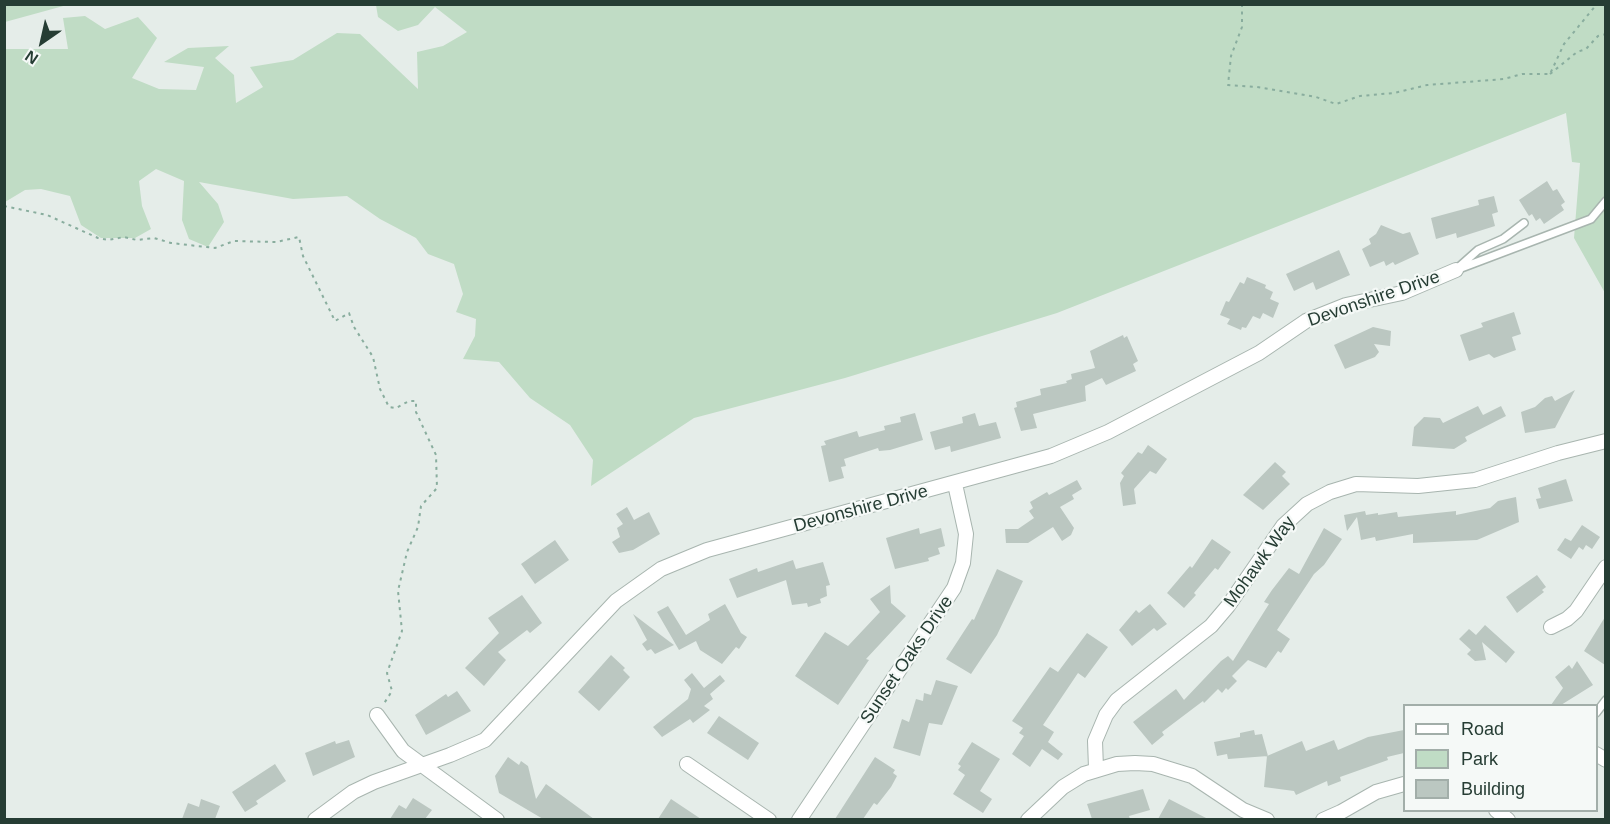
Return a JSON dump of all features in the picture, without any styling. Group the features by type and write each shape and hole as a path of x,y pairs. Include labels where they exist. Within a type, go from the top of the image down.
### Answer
{"street":[{"name":"Devonshire Drive","path":"315,819 353,792 485,740 616,601 661,569 707,550 956,484 1051,456 1080,444 1259,353 1306,321 1346,305 1402,293 1456,270"},
{"name":"Mohawk Way","path":"1096,768 1095,741 1116,700 1211,626 1228,606 1283,526 1307,504 1330,492 1356,484 1418,486 1475,480 1558,453 1605,441"},
{"name":"Sunset Oaks Drive","path":"800,819 954,588 963,563 966,534 956,484"},
{"path":"1551,627 1567,619 1576,611 1605,567"},
{"path":"376,715 404,751 420,766 497,819"},
{"path":"687,764 769,819"},
{"path":"1028,819 1063,787 1096,768 1135,764 1174,769 1208,784 1243,810 1267,819"},
{"path":"1323,819 1341,813 1376,792 1403,784"}],"lane":[{"path":"1456,270 1591,219 1605,201"},
{"path":"1456,270 1478,250 1503,239 1524,223"}],"path":[{"path":"1242,4 1242,27 1232,56 1228,85 1257,87 1316,97 1336,104 1360,96 1394,93 1427,85 1504,79 1522,74 1550,74 1586,49 1598,36 1605,34"},
{"path":"1550,74 1564,44 1597,4"},
{"path":"4,206 47,215 98,238 108,240 124,237 137,240 154,238 215,248 240,240 276,242 299,237 303,256 335,321 349,313 354,327 373,357 380,389 389,407 396,408 416,400 416,412 436,455 436,488 421,506 417,530 407,552 398,591 403,624 387,673 392,691 376,715"}],"green space":[{"path":"5,4 67,5 5,22"},
{"path":"376,5 1605,5 1605,293 1574,238 1580,163 1572,162 1566,113 1057,313 845,378 694,418 591,486 593,460 570,425 530,398 499,362 463,359 475,336 476,319 456,312 463,294 454,264 428,254 416,238 380,219 347,196 293,199 199,182 218,204 224,222 208,247 189,239 182,220 184,181 156,169 139,181 142,206 151,229 135,238 101,238 81,225 70,196 41,189 25,190 5,202 5,49 68,49 63,18 85,16 105,29 138,17 157,38 132,78 159,89 196,90 204,67 164,62 188,48 229,46 215,58 234,75 236,103 263,87 250,67 293,60 337,33 360,34 418,89 417,52 443,46 467,32 435,7 418,25 398,31 378,17"}],"building":[{"path":"1547,181 1553,191 1557,189 1565,202 1561,205 1564,210 1544,224 1540,218 1536,221 1532,214 1529,216 1519,200"},
{"path":"1494,196 1498,212 1492,214 1495,226 1457,238 1456,233 1436,239 1431,218 1479,205 1478,200"},
{"path":"1381,225 1403,234 1410,232 1419,254 1395,265 1393,262 1386,266 1384,261 1370,267 1362,249 1371,244 1369,239 1376,234"},
{"path":"1339,250 1350,275 1316,290 1313,282 1294,291 1286,274"},
{"path":"1247,277 1266,285 1265,288 1273,292 1270,299 1279,303 1273,318 1263,313 1260,319 1253,316 1246,328 1242,327 1241,330 1227,324 1230,319 1220,315 1226,301 1229,302 1240,282 1244,284"},
{"path":"1514,312 1521,334 1512,337 1516,350 1494,358 1489,354 1469,361 1460,335 1483,327 1481,323"},
{"path":"1373,327 1391,331 1390,346 1374,344 1379,352 1375,357 1345,369 1334,345"},
{"path":"1123,335 1124,338 1127,336 1138,361 1133,364 1136,371 1106,385 1102,378 1085,386 1086,401 1033,414 1037,428 1021,431 1014,408 1017,407 1016,402 1041,395 1040,389 1067,383 1066,381 1072,379 1071,374 1095,368 1090,351"},
{"path":"1575,390 1555,428 1525,433 1521,412 1535,407 1545,398 1552,396 1555,401"},
{"path":"1478,406 1483,415 1501,406 1506,416 1465,437 1467,441 1454,449 1412,446 1414,427 1424,417 1440,418 1443,423"},
{"path":"915,413 923,440 890,450 879,451 878,448 844,459 846,466 841,467 844,478 829,482 821,446 826,445 824,441 857,431 859,437 885,430 884,426 901,422 900,417"},
{"path":"975,413 979,426 996,422 1001,438 951,452 950,446 935,450 930,432 963,423 962,417"},
{"path":"1148,445 1167,459 1156,474 1150,471 1134,489 1136,504 1123,506 1120,483 1124,476 1121,473 1138,452 1142,454"},
{"path":"1275,462 1286,472 1282,476 1290,484 1263,510 1243,495"},
{"path":"1566,479 1573,501 1539,509 1536,499 1541,498 1538,488"},
{"path":"1077,480 1082,489 1072,495 1074,499 1060,507 1074,528 1071,535 1062,541 1053,527 1028,543 1006,543 1005,529 1018,529 1034,518 1029,511 1033,508 1030,502 1047,492 1049,495"},
{"path":"1516,497 1519,522 1477,540 1413,543 1413,534 1376,541 1375,537 1361,540 1357,517 1347,531 1344,515 1365,511 1366,515 1397,512 1398,517 1456,511 1456,515 1490,508 1498,501"},
{"path":"627,507 634,520 649,512 660,534 633,550 619,553 612,542 620,537 617,528 623,524 616,514"},
{"path":"1582,525 1600,537 1592,549 1586,545 1583,550 1579,547 1571,559 1557,550 1565,538 1571,541"},
{"path":"919,528 920,534 941,528 945,546 938,548 940,554 928,558 929,561 895,569 886,538"},
{"path":"1324,528 1342,539 1324,565 1314,574 1277,630 1290,639 1281,653 1278,651 1266,668 1248,660 1232,676 1237,681 1228,690 1226,688 1222,693 1218,689 1204,703 1203,701 1162,732 1164,735 1152,745 1133,722 1176,689 1184,700 1221,661 1228,656 1233,661 1269,604 1264,602 1272,590 1289,568 1299,574"},
{"path":"1212,539 1231,552 1218,570 1215,568 1194,593 1196,595 1184,608 1167,593 1190,566 1192,568"},
{"path":"555,540 569,560 535,584 521,564"},
{"path":"793,560 796,569 823,562 830,585 826,586 827,596 820,599 821,603 808,607 807,603 792,605 786,580 737,598 729,579 757,568 758,572"},
{"path":"997,569 1023,581 997,635 971,674 946,659 972,619 974,620"},
{"path":"1537,575 1546,587 1542,590 1544,592 1517,613 1506,597"},
{"path":"890,585 891,603 906,616 866,659 869,660 838,705 795,676 825,632 848,646 880,612 870,599"},
{"path":"522,595 542,623 530,633 527,630 498,652 506,660 484,686 465,668 499,633 488,618"},
{"path":"725,604 741,633 747,637 739,649 736,647 722,664 700,650 696,641 679,650 657,612 668,606 686,635 710,620 708,614"},
{"path":"1150,604 1167,624 1157,631 1154,628 1132,646 1119,630 1136,610 1139,613"},
{"path":"633,614 674,645 655,654 651,649 647,651 642,644 647,640"},
{"path":"1605,617 1605,665 1584,651"},
{"path":"1485,625 1515,652 1506,663 1482,642 1486,660 1475,661 1467,654 1471,650 1459,639 1469,629 1476,635"},
{"path":"1087,633 1108,647 1085,678 1078,673 1043,725 1054,732 1048,742 1063,754 1058,760 1042,749 1030,767 1012,754 1024,736 1019,733 1023,728 1012,721 1050,667 1058,672"},
{"path":"611,655 625,668 623,670 630,677 599,711 578,692"},
{"path":"1577,661 1593,685 1563,704 1552,704 1563,688 1555,677 1569,665 1572,669"},
{"path":"692,673 704,688 720,675 725,681 710,694 713,699 704,706 710,710 693,723 690,719 662,737 653,727 688,699 691,689 684,680"},
{"path":"936,680 958,686 942,725 929,723 920,756 893,748 902,719 909,722 916,699 923,701 924,693 931,695"},
{"path":"457,691 471,711 426,735 415,715 446,694 448,697"},
{"path":"719,716 759,743 748,760 707,733"},
{"path":"1254,730 1255,735 1262,734 1268,756 1228,759 1227,754 1217,756 1214,742 1240,737 1240,733"},
{"path":"1403,730 1403,753 1387,757 1388,760 1340,777 1341,781 1328,786 1327,781 1296,795 1294,791 1264,787 1267,756 1302,741 1306,751 1334,740 1338,750 1368,737"},
{"path":"349,740 355,757 313,776 305,753 335,741 336,744"},
{"path":"972,742 1000,759 980,791 992,799 983,813 953,794 965,775 958,770 961,766 958,764"},
{"path":"508,757 519,765 521,761 528,766 536,799 546,784 594,819 543,819 499,793 495,776"},
{"path":"875,757 895,770 893,773 897,776 891,787 877,805 874,803 863,819 835,819"},
{"path":"275,764 286,781 256,801 258,804 245,812 232,792"},
{"path":"1143,789 1150,810 1129,816 1130,819 1092,819 1087,804"},
{"path":"413,798 432,810 425,819 390,819 399,805 406,809"},
{"path":"201,799 220,806 215,819 182,819 188,803 199,807"},
{"path":"671,799 701,819 658,819"},
{"path":"1169,799 1208,819 1158,819"}]}
